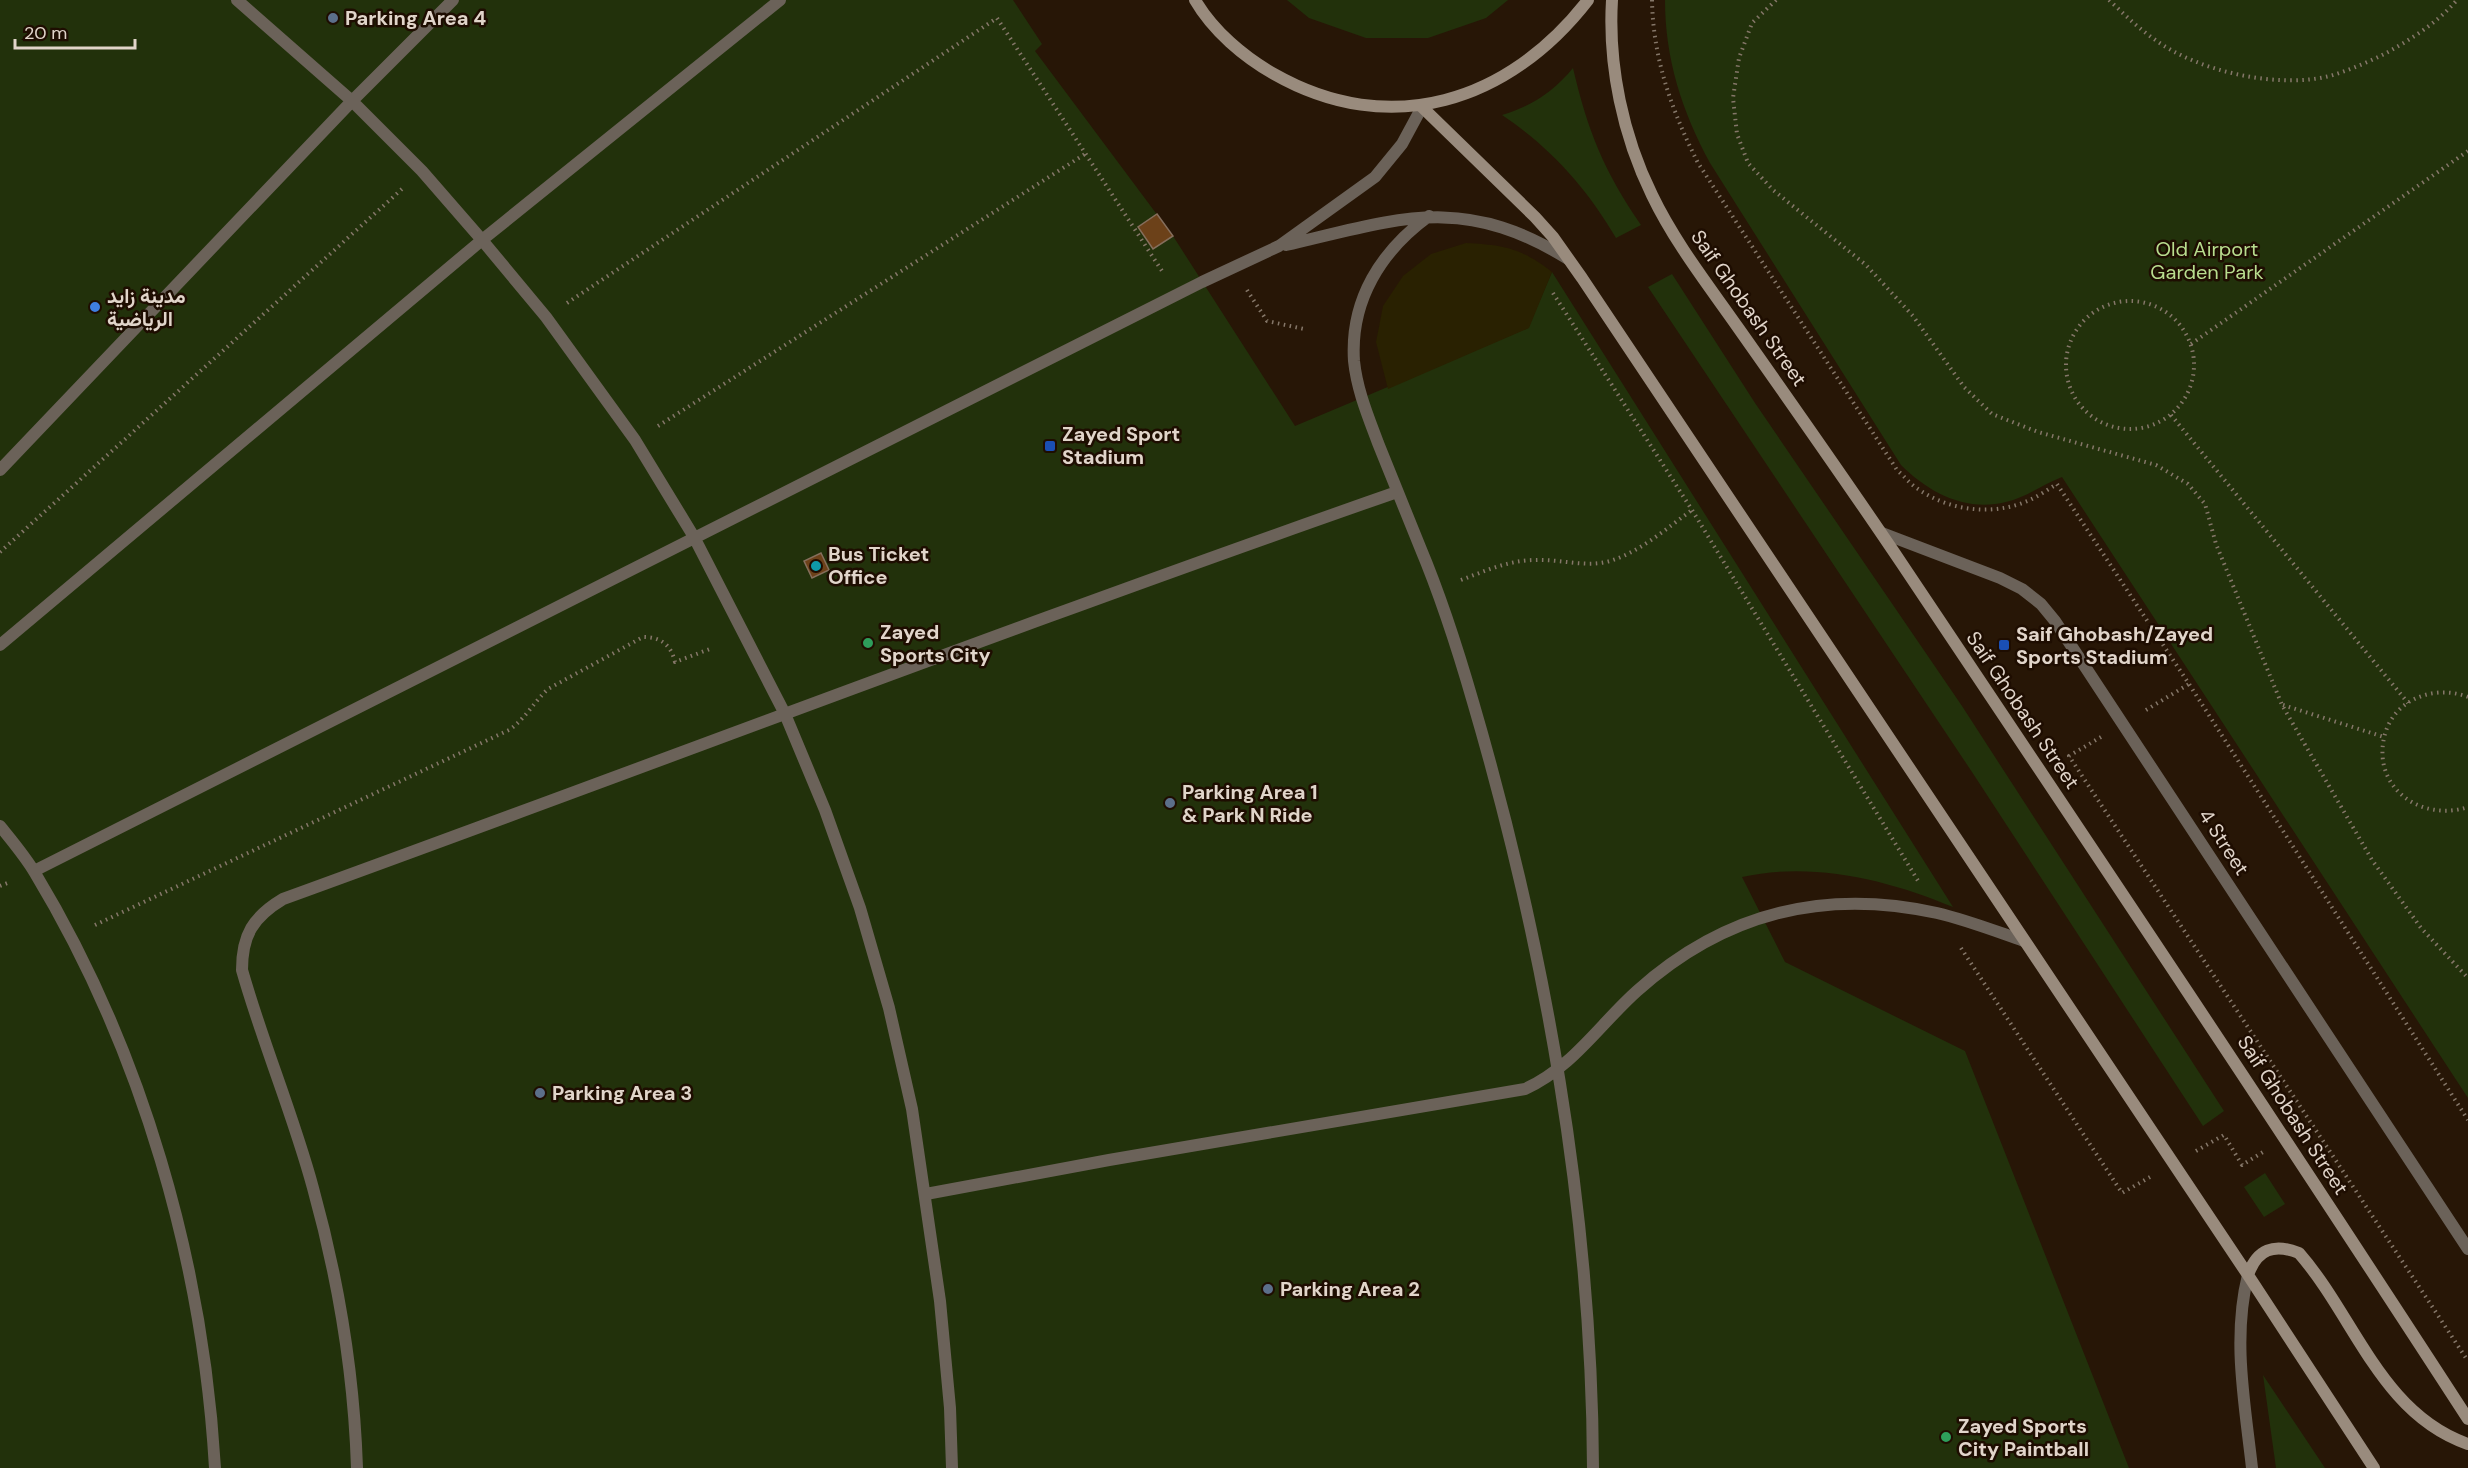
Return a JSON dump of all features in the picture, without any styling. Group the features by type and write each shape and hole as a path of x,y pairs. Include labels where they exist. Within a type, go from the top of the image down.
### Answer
{"street":[{"path":"237,0 352,101 422,171 546,317 635,440 694,537 785,714 825,810 860,908 889,1008 912,1109 940,1301 950,1408 952,1468"},
{"path":"0,470 352,101 453,0"},
{"path":"0,645 482,240 780,0"},
{"path":"1195,0 1226,39 1260,66 1297,87 1337,101 1369,106 1422,107 1474,91 1510,73 1542,50 1572,22 1588,0"},
{"name":"Saif Ghobash Street","path":"1612,0 1615,78 1629,139 1652,196 1683,249 1882,533 2286,1137 2468,1419"},
{"path":"34,872 1177,294 1279,246 1375,177 1402,144 1422,107"},
{"path":"1422,107 1553,237 2248,1275 2374,1468"},
{"path":"1429,216 1402,237 1376,269 1365,291 1358,316 1354,340 1354,362 1362,399 1437,589 1473,704 1506,827 1534,951 1568,1141 1584,1287 1593,1468"},
{"path":"1279,246 1401,218 1458,217 1516,231 1568,259"},
{"path":"357,1468 348,1362 333,1275 313,1189 242,970 242,952 246,935 255,920 268,908 284,899 1077,604 1397,492"},
{"name":"4 Street","path":"1882,533 2000,578 2022,589 2041,604 2055,621 2468,1249"},
{"path":"0,826 34,872 70,936 117,1038 148,1122 177,1218 198,1317 212,1416 215,1468"},
{"path":"926,1194 1120,1158 1513,1092 1537,1084 1582,1048 1635,992 1694,947 1727,930 1802,906 1874,904 1938,914 2024,941"},
{"path":"2252,1468 2240,1335 2243,1295 2252,1263 2261,1253 2274,1248 2299,1253 2390,1388 2410,1410 2434,1428 2468,1444"}],"path":[{"path":"1652,0 1658,56 1668,93 1681,129 1698,163 1897,470 1918,489 1942,502 1969,509 1998,509 2024,502 2057,484 2189,684 2468,1120"},
{"path":"1776,0 1752,22 1739,58 1733,98 1737,134 1748,163 1773,190 1866,266 1913,315 1964,387 1992,414 2038,432 2156,465 2188,484 2205,504 2216,544 2282,705 2372,860 2421,928 2468,978"},
{"path":"2109,0 2155,40 2188,58 2237,75 2283,80 2331,76 2370,61 2409,40 2446,14 2457,0"},
{"path":"546,317 997,18 1177,294"},
{"path":"2191,344 2468,150"},
{"path":"635,440 1085,154"},
{"path":"0,552 402,189"},
{"path":"1232,268 1267,321 1304,329"},
{"path":"1553,293 1692,510 1938,914 2122,1193 2224,1135 2242,1165 2310,1121"},
{"path":"2136,301 2154,306 2170,315 2182,328 2191,344 2194,375 2190,390 2171,415 2138,429 2120,428 2103,423 2082,406 2068,384 2066,366 2068,348 2075,332 2087,317 2101,308 2118,302 2136,301"},
{"path":"2171,415 2408,703"},
{"path":"1437,589 1511,562 1523,560 1592,564 1607,562 1636,549 1692,510"},
{"path":"70,936 509,730 522,721 537,699 548,689 643,637 661,640 673,654 675,662 710,649"},
{"path":"2189,684 2069,756 2468,1361"},
{"path":"2468,697 2455,692 2439,691 2422,695 2408,703 2397,712 2384,737 2383,758 2389,779 2401,796 2419,807 2439,812 2468,807"},
{"path":"2282,705 2384,737"}],"green space":[{"name":"Zayed Sports City","path":"0,0 1013,0 1042,44 1035,51 1173,236 1295,426 1528,328 1552,272 1953,907 1877,881 1823,872 1796,871 1742,877 1785,962 1965,1051 2129,1468 0,1468"},
{"path":"1287,0 1508,0 1486,18 1428,38 1366,38 1309,18"},
{"name":"Old Airport Garden Park","path":"1665,0 2468,0 2468,1098 2062,477 2013,500 1977,504 1949,498 1936,492 1901,465 1710,163 1691,124 1677,84 1668,43"},
{"path":"1573,68 1591,132 1617,187 1641,225 1616,238 1580,185 1552,155 1502,115 1541,97"},
{"path":"1672,274 1755,403 1962,706 2224,1111 2203,1126 1972,772 1648,287"},
{"path":"2265,1173 2285,1204 2264,1217 2244,1187"},
{"path":"2263,1375 2325,1468 2276,1468"}],"sand":[{"path":"1466,243 1512,249 1552,272 1529,328 1388,389 1376,342 1383,306 1403,276 1431,254"}],"building":[{"path":"1157,214 1173,236 1153,249 1138,227"},
{"name":"Bus Ticket Office","path":"821,553 829,570 812,578 804,561"}],"place":[{"name":"Parking Area 4","path":"333,18"},
{"name":"مدينة زايد الرياضية","path":"95,307"},
{"name":"Zayed Sport Stadium","path":"1050,446"},
{"name":"Bus Ticket Office","path":"816,566"},
{"name":"Zayed Sports City","path":"868,643"},
{"name":"Saif Ghobash/Zayed Sports Stadium","path":"2004,645"},
{"name":"Parking Area 1 & Park N Ride","path":"1170,803"},
{"name":"Parking Area 3","path":"540,1093"},
{"name":"Parking Area 2","path":"1268,1289"},
{"name":"Zayed Sports City Paintball","path":"1946,1437"}]}
